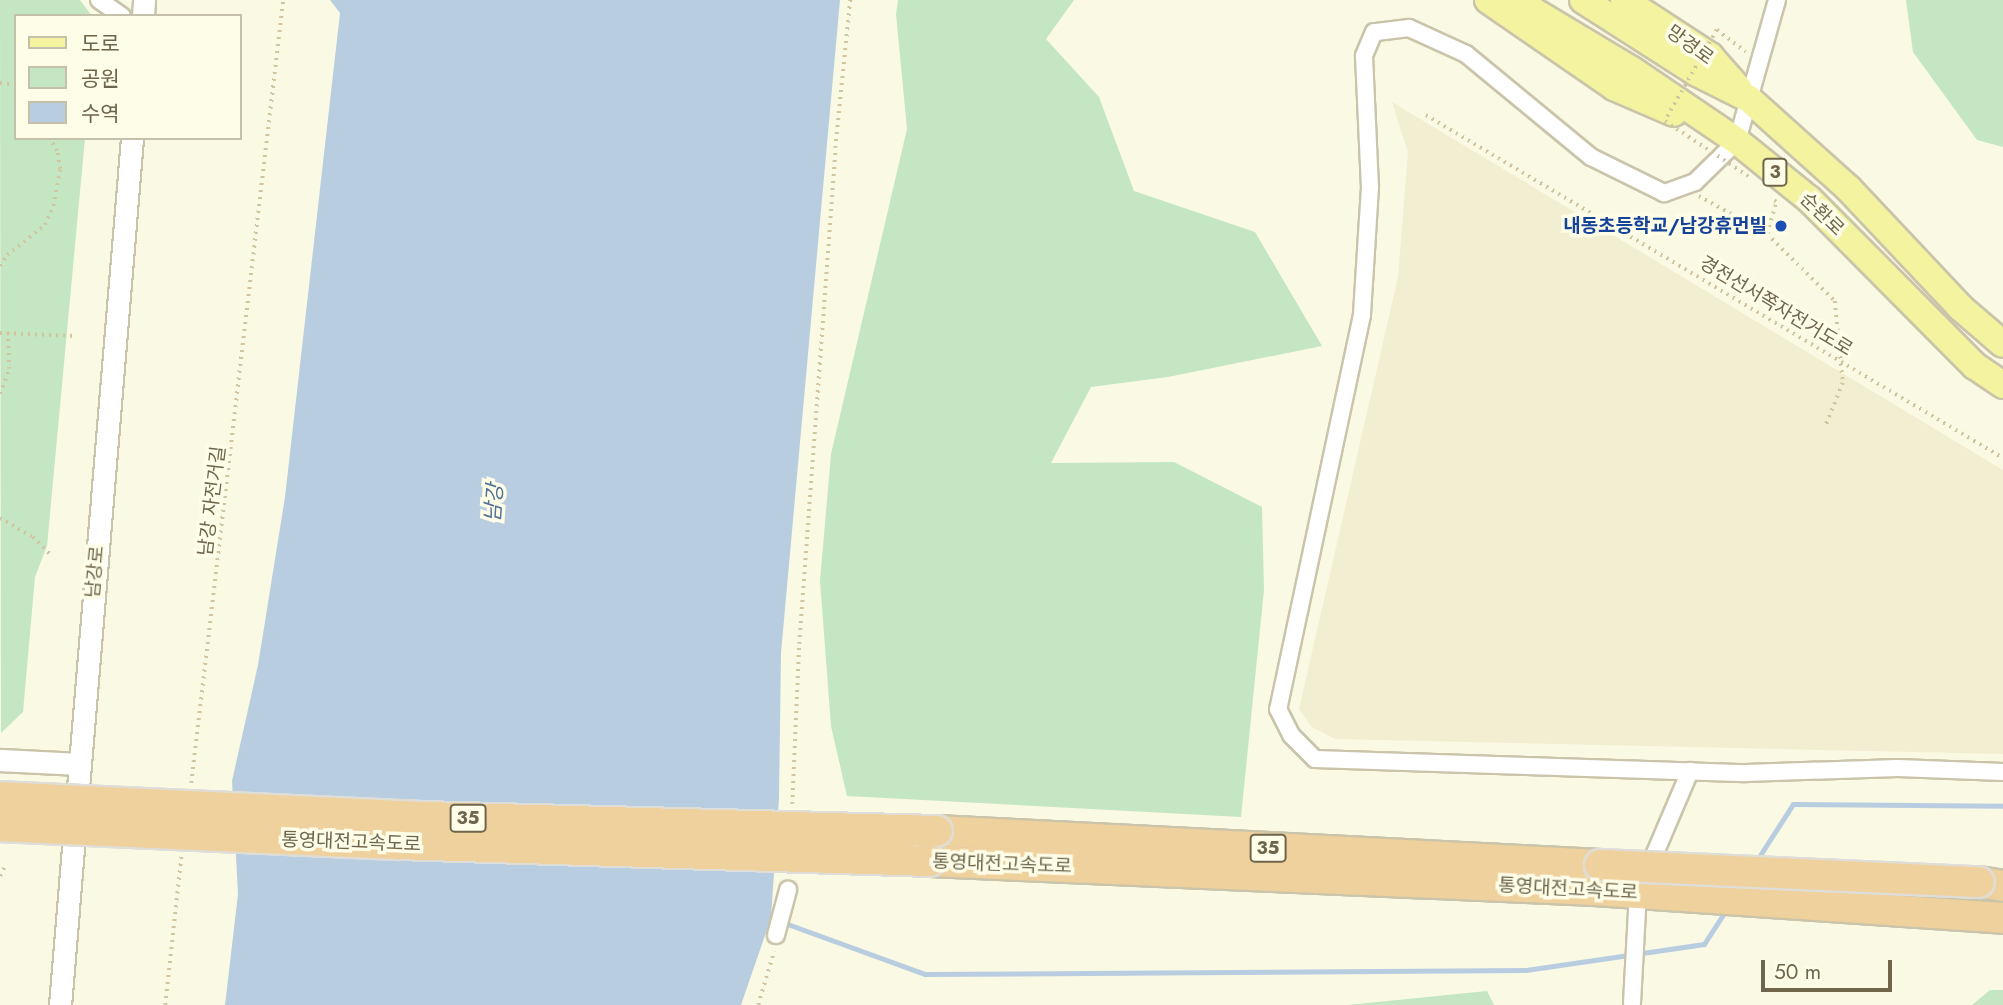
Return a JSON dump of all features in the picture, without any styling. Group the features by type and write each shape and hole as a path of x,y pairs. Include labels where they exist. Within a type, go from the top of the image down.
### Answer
{"highway":[{"name":"통영대전고속도로","path":"0,797 423,817 937,831 1597,878 1638,893 1989,916"},
{"name":"통영대전고속도로","path":"0,826 398,844 930,861 1597,878 1991,884"}],"main road":[{"path":"1488,0 1614,87 1737,141"},
{"name":"순환로","path":"1515,0 1632,70 1737,141 1809,199 1975,366 2003,385"},
{"name":"순환로","path":"1583,0 1697,73 1749,100 1848,188 1961,308 2003,344"},
{"name":"망경로","path":"1624,0 1710,56 1749,100"}],"street":[{"path":"99,0 119,14"},
{"path":"1777,0 1737,141 1695,182 1664,193 1591,158 1465,54 1409,28 1374,32 1364,56 1370,187 1362,315 1278,709 1292,734 1315,759 1746,773 1898,768 2003,772"},
{"name":"남강로","path":"60,1005 132,140"},
{"path":"0,760 79,764"},
{"path":"1635,1004 1638,893 1690,771"},
{"path":"776,935 788,890"}],"path":[{"name":"남강 자전거길","path":"190,793 283,0"},
{"path":"792,808 800,630 835,148 850,0"},
{"path":"1748,176 1665,121 1717,30 1751,55"},
{"name":"경전선서쪽자전거도로","path":"1426,115 2003,458"},
{"path":"0,266 7,255 45,225 53,206 60,169 57,151 50,140"},
{"path":"1682,187 1767,234 1835,300 1843,383 1826,425"},
{"path":"1767,234 1776,202"},
{"path":"0,333 75,336"},
{"path":"0,394 9,369 8,333"},
{"path":"0,518 33,537 50,554"},
{"path":"165,1005 183,846"},
{"path":"0,876 4,868"},
{"path":"758,1005 776,935"}],"shaded area":[{"path":"1392,102 2003,470 2003,754 1335,739 1312,727 1299,709 1398,277 1408,152"}],"green space":[{"path":"0,0 80,0 90,14 14,14 14,140 85,140 47,546 35,577 23,712 1,733"},
{"path":"898,0 1074,0 1046,39 1099,97 1134,191 1255,232 1322,346 1168,377 1091,387 1051,463 1174,462 1262,507 1264,590 1241,817 847,796 831,726 820,581 831,454 907,129 896,14"},
{"path":"1906,0 2003,0 2003,147 1977,140 1913,52"},
{"path":"1990,990 2003,990 2003,1005 1972,1005"},
{"path":"1487,991 1494,1005 1348,1005"}],"water":[{"name":"남강","path":"330,0 840,0 781,653 779,798 771,918 741,1005 225,1005 238,894 232,781 258,665 285,497 340,13"}],"waterway":[{"path":"1755,863 1793,804 2003,806"},
{"path":"771,918 925,974 1526,970 1704,944 1726,910"}],"place":[{"name":"내동초등학교/남강휴먼빌","path":"1781,226"}]}
